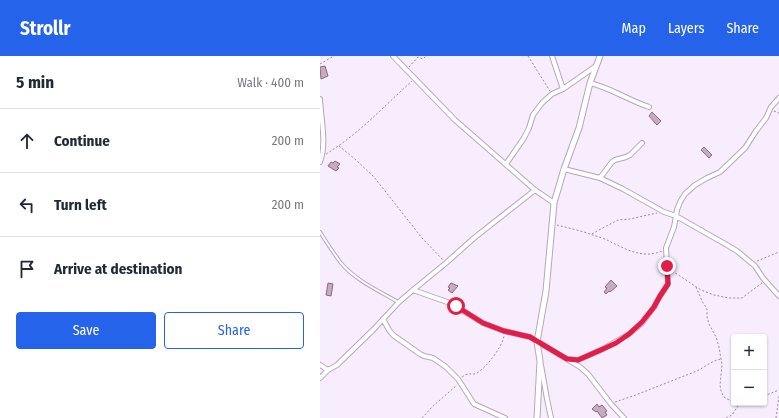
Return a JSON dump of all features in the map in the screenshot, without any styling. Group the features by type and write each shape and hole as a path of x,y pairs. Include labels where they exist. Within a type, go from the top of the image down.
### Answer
{"street":[{"path":"393,56 455,120 535,190 554,203"},
{"path":"552,56 563,89"},
{"path":"551,418 537,342 546,291 554,203 564,169 579,128 590,83 600,56"},
{"path":"506,164 524,138 533,115 542,103 552,94 563,89 597,66"},
{"path":"590,83 601,86 628,99 649,106"},
{"path":"567,359 578,360 616,343 642,322 654,307 668,284 666,249 674,226 678,206 685,194 695,185 720,172 742,151 764,121 773,104 779,98"},
{"path":"320,99 323,143 320,162"},
{"path":"600,178 612,162 626,158 642,143"},
{"path":"564,169 600,178 664,212 676,216 732,248 755,266 766,282 779,296"},
{"path":"320,378 328,370 337,365 399,302 474,238 535,190"},
{"path":"413,290 450,303 483,323 504,331 530,337 567,359 588,374 624,418"},
{"path":"383,319 389,330 397,338 422,356 433,358 446,367 459,381 474,404 506,418"},
{"path":"537,418 540,361"},
{"path":"320,365 328,370"}],"lane":[{"path":"320,232 342,264 352,274 371,287 399,302"}],"path":[{"path":"320,64 334,56"},
{"path":"406,69 418,57 423,59 426,56"},
{"path":"528,56 552,94"},
{"path":"322,156 339,146 379,113 415,78"},
{"path":"769,110 779,113"},
{"path":"339,146 374,177 418,233 446,263"},
{"path":"592,234 618,220 664,212"},
{"path":"552,224 592,234 640,254 649,254 666,249"},
{"path":"751,263 779,252"},
{"path":"667,266 673,272 696,287 705,292 721,297 734,299 742,298 760,284 766,282"},
{"path":"696,287 707,309 709,323 716,337 721,359 721,391 725,398 731,401"},
{"path":"422,418 466,374 477,373 488,363 504,338 504,331"},
{"path":"611,404 697,371 716,360 721,359"},
{"path":"767,395 779,390"},
{"path":"776,418 779,396"},
{"path":"726,418 732,415 738,406"}],"building":[{"path":"325,66 328,76 321,79 320,67"},
{"path":"652,112 661,121 657,125 649,116"},
{"path":"704,147 712,155 709,158 701,150"},
{"path":"335,161 340,164 336,171 328,166 331,162 333,163"},
{"path":"611,280 617,286 606,294 604,292 607,288 605,287"},
{"path":"328,283 333,284 331,296 326,295"},
{"path":"451,283 458,286 452,293 448,290"},
{"path":"597,404 599,407 602,405 607,411 605,412 607,415 602,418 597,411 596,412 592,409"}],"route":[{"path":"456,306 476,320 504,331 530,337 551,351 567,359 578,360 616,343 642,322 654,307 668,284 667,266"}]}
